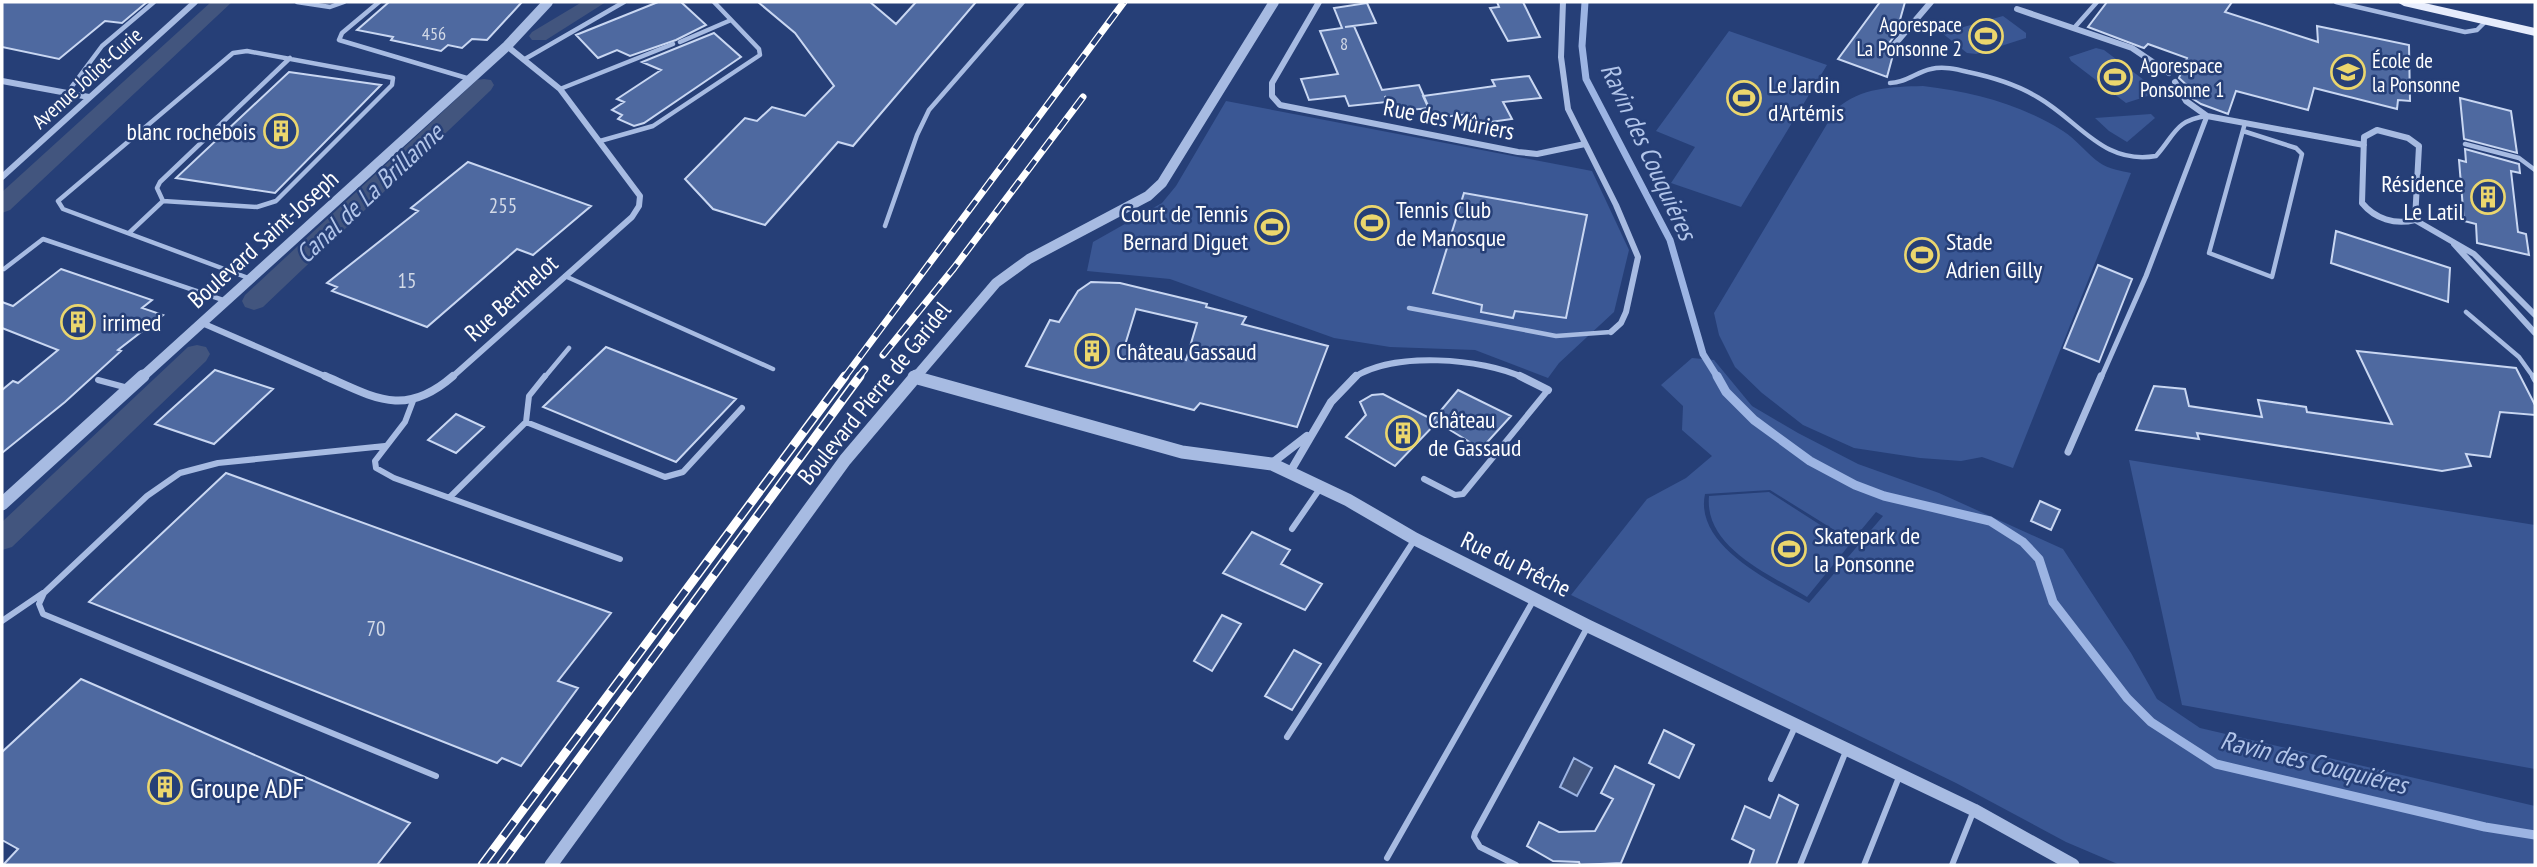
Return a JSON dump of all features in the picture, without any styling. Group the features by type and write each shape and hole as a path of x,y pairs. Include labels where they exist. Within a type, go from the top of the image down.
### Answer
{"main road":[{"path":"2404,2 2535,33"}],"street":[{"name":"Avenue Joliot-Curie","path":"2,177 195,2"},
{"name":"Boulevard Saint-Joseph","path":"2,504 507,46 548,2"},
{"name":"Boulevard Pierre de Garidel","path":"551,865 845,460 914,377 1003,274 1148,196 1162,183 1274,2"},
{"name":"Rue des Mûriers","path":"1320,2 1272,83 1272,96 1280,105 1531,154 1585,144"},
{"path":"1563,2 1561,57 1568,109 1638,257 1626,312 1611,332"},
{"path":"1895,44 1931,2"},
{"path":"2017,9 2138,51 2169,74"},
{"name":"Rue Berthelot","path":"413,401 443,385 632,217 639,206 638,193 560,89 507,46"},
{"path":"2,82 89,97"},
{"path":"2175,82 2186,100 2207,116 2364,145"},
{"path":"2068,452 2146,276 2207,116"},
{"path":"2415,220 2419,146 2408,138 2377,130 2367,133 2364,145 2364,206 2377,216 2396,222 2415,220 2449,237 2484,262 2535,315"},
{"path":"2449,237 2470,264 2535,333"},
{"path":"202,323 377,399 390,403 413,401"},
{"path":"1290,472 1310,434 1350,379 1382,366 1440,363 1490,365 1548,390"},
{"name":"Rue du Prêche","path":"914,377 1182,452 1272,464 1348,500 1415,540 1974,810 2073,865"},
{"path":"1272,464 1310,434"}],"lane":[{"path":"67,93 102,46 154,2"},
{"path":"297,2 330,8 344,2"},
{"path":"379,2 342,33 339,40 470,79"},
{"path":"526,59 624,2"},
{"path":"600,141 627,131 651,127 760,55 759,49 714,2"},
{"path":"886,226 917,135 929,110 1023,2"},
{"path":"2074,29 2097,2"},
{"path":"2336,2 2465,32 2477,30 2486,22"},
{"path":"680,42 731,20"},
{"path":"560,89 673,44"},
{"path":"129,233 163,201 257,207 272,204 394,82 390,76 247,51 224,58 58,201 63,209 251,279"},
{"path":"163,201 157,188 160,182 290,58"},
{"path":"1890,83 1915,78 1931,68 1959,70 2035,95 2109,149 2139,159 2156,156 2183,120 2207,116"},
{"path":"2242,131 2296,148 2302,154 2272,276 2209,253 2242,131 2245,123"},
{"path":"2465,144 2519,158 2535,170"},
{"path":"4,269 43,239 226,301"},
{"path":"564,276 773,369"},
{"path":"1409,309 1549,335 1611,332"},
{"path":"2466,312 2519,357 2535,380"},
{"path":"450,497 526,422 529,396 569,348"},
{"path":"99,380 128,388"},
{"path":"1424,478 1455,495 1463,494 1548,390"},
{"path":"413,401 405,422 375,461 376,468 394,478 620,559"},
{"path":"526,422 665,477 683,472 742,408"},
{"path":"2,621 44,593 147,496 180,473 218,463 385,446"},
{"path":"1292,529 1321,487"},
{"path":"1287,737 1415,540"},
{"path":"44,593 39,604 43,614 436,776"},
{"path":"1387,858 1534,598"},
{"path":"1516,865 1480,847 1474,837 1475,833 1588,625"},
{"path":"1771,779 1797,725"},
{"path":"1800,865 1847,748"},
{"path":"1864,865 1900,774"},
{"path":"1952,865 1974,810"}],"shaded area":[{"name":"Agorespace La Ponsonne 2","path":"2003,16 2026,33 2026,38 1976,54 1967,53 1942,33"},
{"name":"Le Jardin d'Artémis","path":"1729,31 1827,65 1741,207 1671,183 1695,147 1656,131"},
{"name":"Agorespace Ponsonne 1","path":"2096,48 2104,50 2160,92 2126,103 2069,57"},
{"path":"1923,86 1978,96 2030,113 2063,131 2103,165 2131,173 2013,468 1982,457 1961,461 1854,448 1803,425 1762,393 1735,367 1719,335 1714,313 1836,109 1867,92"},
{"name":"Tennis Club de Manosque","path":"1226,101 1592,171 1629,250 1614,312 1559,363 1548,378 1475,350 1390,347 1334,338 1170,279 1087,271 1093,242 1162,203 1176,186"},
{"path":"2151,114 2155,118 2127,142 2095,118"},
{"path":"1692,358 1714,360 1752,406 1798,433 1858,464 1939,493 2063,549 2131,653 2157,699 2200,728 2535,806 2535,865 2120,865 2066,842 1956,783 1571,595 1647,499 1686,478 1712,456 1682,430 1683,406 1661,385","holes":["1770,490 1852,541 1876,512 1883,516 1809,603 1757,573 1723,546 1711,530 1705,513 1705,494"]},
{"path":"2129,460 2535,525 2535,769 2182,705"},
{"name":"Skatepark de la Ponsonne","path":"1769,492 1850,544 1807,597 1743,558 1717,531 1710,514 1709,496"},
{"path":"1574,758 1592,768 1577,796 1560,787"}],"building":[{"path":"2,2 147,2 122,23 105,21 59,59 2,47"},
{"path":"389,2 522,2 487,40 472,39 462,48 448,45 441,51 357,30"},
{"path":"658,2 681,2 706,25 676,40 630,56 617,50 598,58 576,35"},
{"path":"758,2 870,2 896,24 916,2 976,2 853,146 838,142 765,225 713,209 685,179 745,118 757,121 772,107 805,116 834,86 795,33"},
{"path":"1497,2 1523,2 1540,37 1508,41 1490,8 1499,7"},
{"path":"1880,2 1905,2 1896,34 1890,42 1894,51 1887,77 1838,59"},
{"path":"2107,2 2232,2 2225,12 2318,42 2317,26 2409,45 2410,101 2398,100 2397,109 2314,88 2308,110 2236,91 2228,114 2190,97 2193,91 2179,78 2187,58 2148,44 2144,48 2088,27"},
{"path":"1367,3 1376,23 1345,27 1354,26 1382,90 1419,85 1429,108 1392,112 1385,96 1387,102 1349,106 1345,96 1309,100 1301,79 1338,74 1320,31 1342,28 1334,8"},
{"path":"714,33 741,57 644,123 634,126 618,119 622,115 612,110 624,102 617,99 661,70 642,62"},
{"name":"blanc rochebois","path":"289,72 381,85 275,193 176,178"},
{"path":"1529,76 1541,98 1503,102 1512,119 1476,124 1470,114 1433,118 1423,96 1495,86 1492,80"},
{"path":"2460,98 2511,111 2517,153 2464,139"},
{"name":"Résidence Le Latil","path":"2465,149 2519,164 2520,173 2511,171 2518,232 2526,234 2529,255 2477,243 2476,224 2464,221 2459,160 2466,162"},
{"path":"468,162 591,206 533,255 517,249 427,327 332,291 337,287 327,283 418,211 411,208"},
{"path":"1464,193 1587,215 1566,318 1515,311 1513,318 1481,312 1482,305 1433,293"},
{"path":"2336,231 2450,268 2448,302 2331,263"},
{"path":"2098,265 2132,279 2099,362 2064,348"},
{"name":"irrimed","path":"61,269 152,300 142,308 163,315 118,350 121,351 65,402 2,453 2,390 13,381 18,383 58,350 2,328 2,302 13,306"},
{"name":"Château Gassaud","path":"1091,282 1120,283 1207,304 1206,307 1246,317 1242,324 1328,346 1297,427 1200,403 1194,410 1026,366 1050,320 1059,322 1078,291","holes":["1136,309 1197,323 1186,360 1125,345"]},
{"path":"606,347 736,399 676,462 543,407"},
{"path":"2357,351 2516,368 2535,405 2535,415 2500,412 2490,457 2466,454 2471,466 2442,471 2197,433 2199,439 2136,430 2154,386 2185,389 2189,406 2262,417 2258,400 2306,407 2307,412 2392,424"},
{"path":"215,370 273,389 214,444 155,424"},
{"name":"Château de Gassaud","path":"1458,390 1511,416 1481,449 1437,422 1395,466 1346,437 1366,415 1360,402 1372,395 1383,394 1433,420"},
{"path":"456,414 484,427 456,453 428,440"},
{"path":"226,473 611,613 558,681 578,688 521,766 502,758 497,763 89,602"},
{"path":"2040,501 2060,510 2051,530 2031,521"},
{"path":"1252,532 1290,550 1281,564 1322,584 1305,610 1223,573"},
{"path":"1222,615 1241,624 1212,671 1194,661"},
{"path":"1294,650 1321,664 1292,710 1265,696"},
{"name":"Groupe ADF","path":"81,679 410,823 377,865 3,865 18,849 2,840 2,752"},
{"path":"1664,730 1694,745 1679,778 1649,763"},
{"path":"1615,766 1654,785 1621,863 1580,865 1579,862 1553,861 1527,846 1539,822 1559,832 1595,831 1613,799 1601,793"},
{"path":"1779,795 1798,805 1776,865 1749,865 1754,850 1732,839 1745,806 1770,818"}],"waterway":[{"path":"2,205 222,2"},
{"name":"Canal de La Brillanne","path":"539,36 596,2"},
{"name":"Ravin des Couquiéres","path":"1585,2 1582,46 1586,79 1670,240 1703,354 1718,378"},
{"name":"Canal de La Brillanne","path":"254,301 484,85"},
{"name":"Canal de La Brillanne","path":"2,539 197,354"},
{"name":"Ravin des Couquiéres","path":"1717,376 1726,392 1754,420 1810,461 1855,485 1884,496 1990,521 2023,542 2039,559 2053,602 2127,698 2151,722 2216,764 2485,827 2535,835"}],"railway":[{"path":"844,378 1124,2"},
{"path":"883,355 954,268 1083,97"},
{"path":"858,378 865,369"},
{"path":"482,865 845,376"},
{"path":"501,865 860,376"}],"place":[{"name":"Agorespace La Ponsonne 2","path":"1986,36"},
{"name":"École de la Ponsonne","path":"2348,72"},
{"name":"Agorespace Ponsonne 1","path":"2115,77"},
{"name":"Le Jardin d'Artémis","path":"1744,98"},
{"name":"blanc rochebois","path":"281,131"},
{"name":"Résidence Le Latil","path":"2488,197"},
{"name":"Tennis Club de Manosque","path":"1372,223"},
{"name":"Court de Tennis Bernard Diguet","path":"1272,227"},
{"name":"Stade Adrien Gilly","path":"1922,255"},
{"name":"irrimed","path":"78,322"},
{"name":"Château Gassaud","path":"1092,351"},
{"name":"Château de Gassaud","path":"1403,433"},
{"name":"Skatepark de la Ponsonne","path":"1789,549"},
{"name":"Groupe ADF","path":"165,787"}]}
